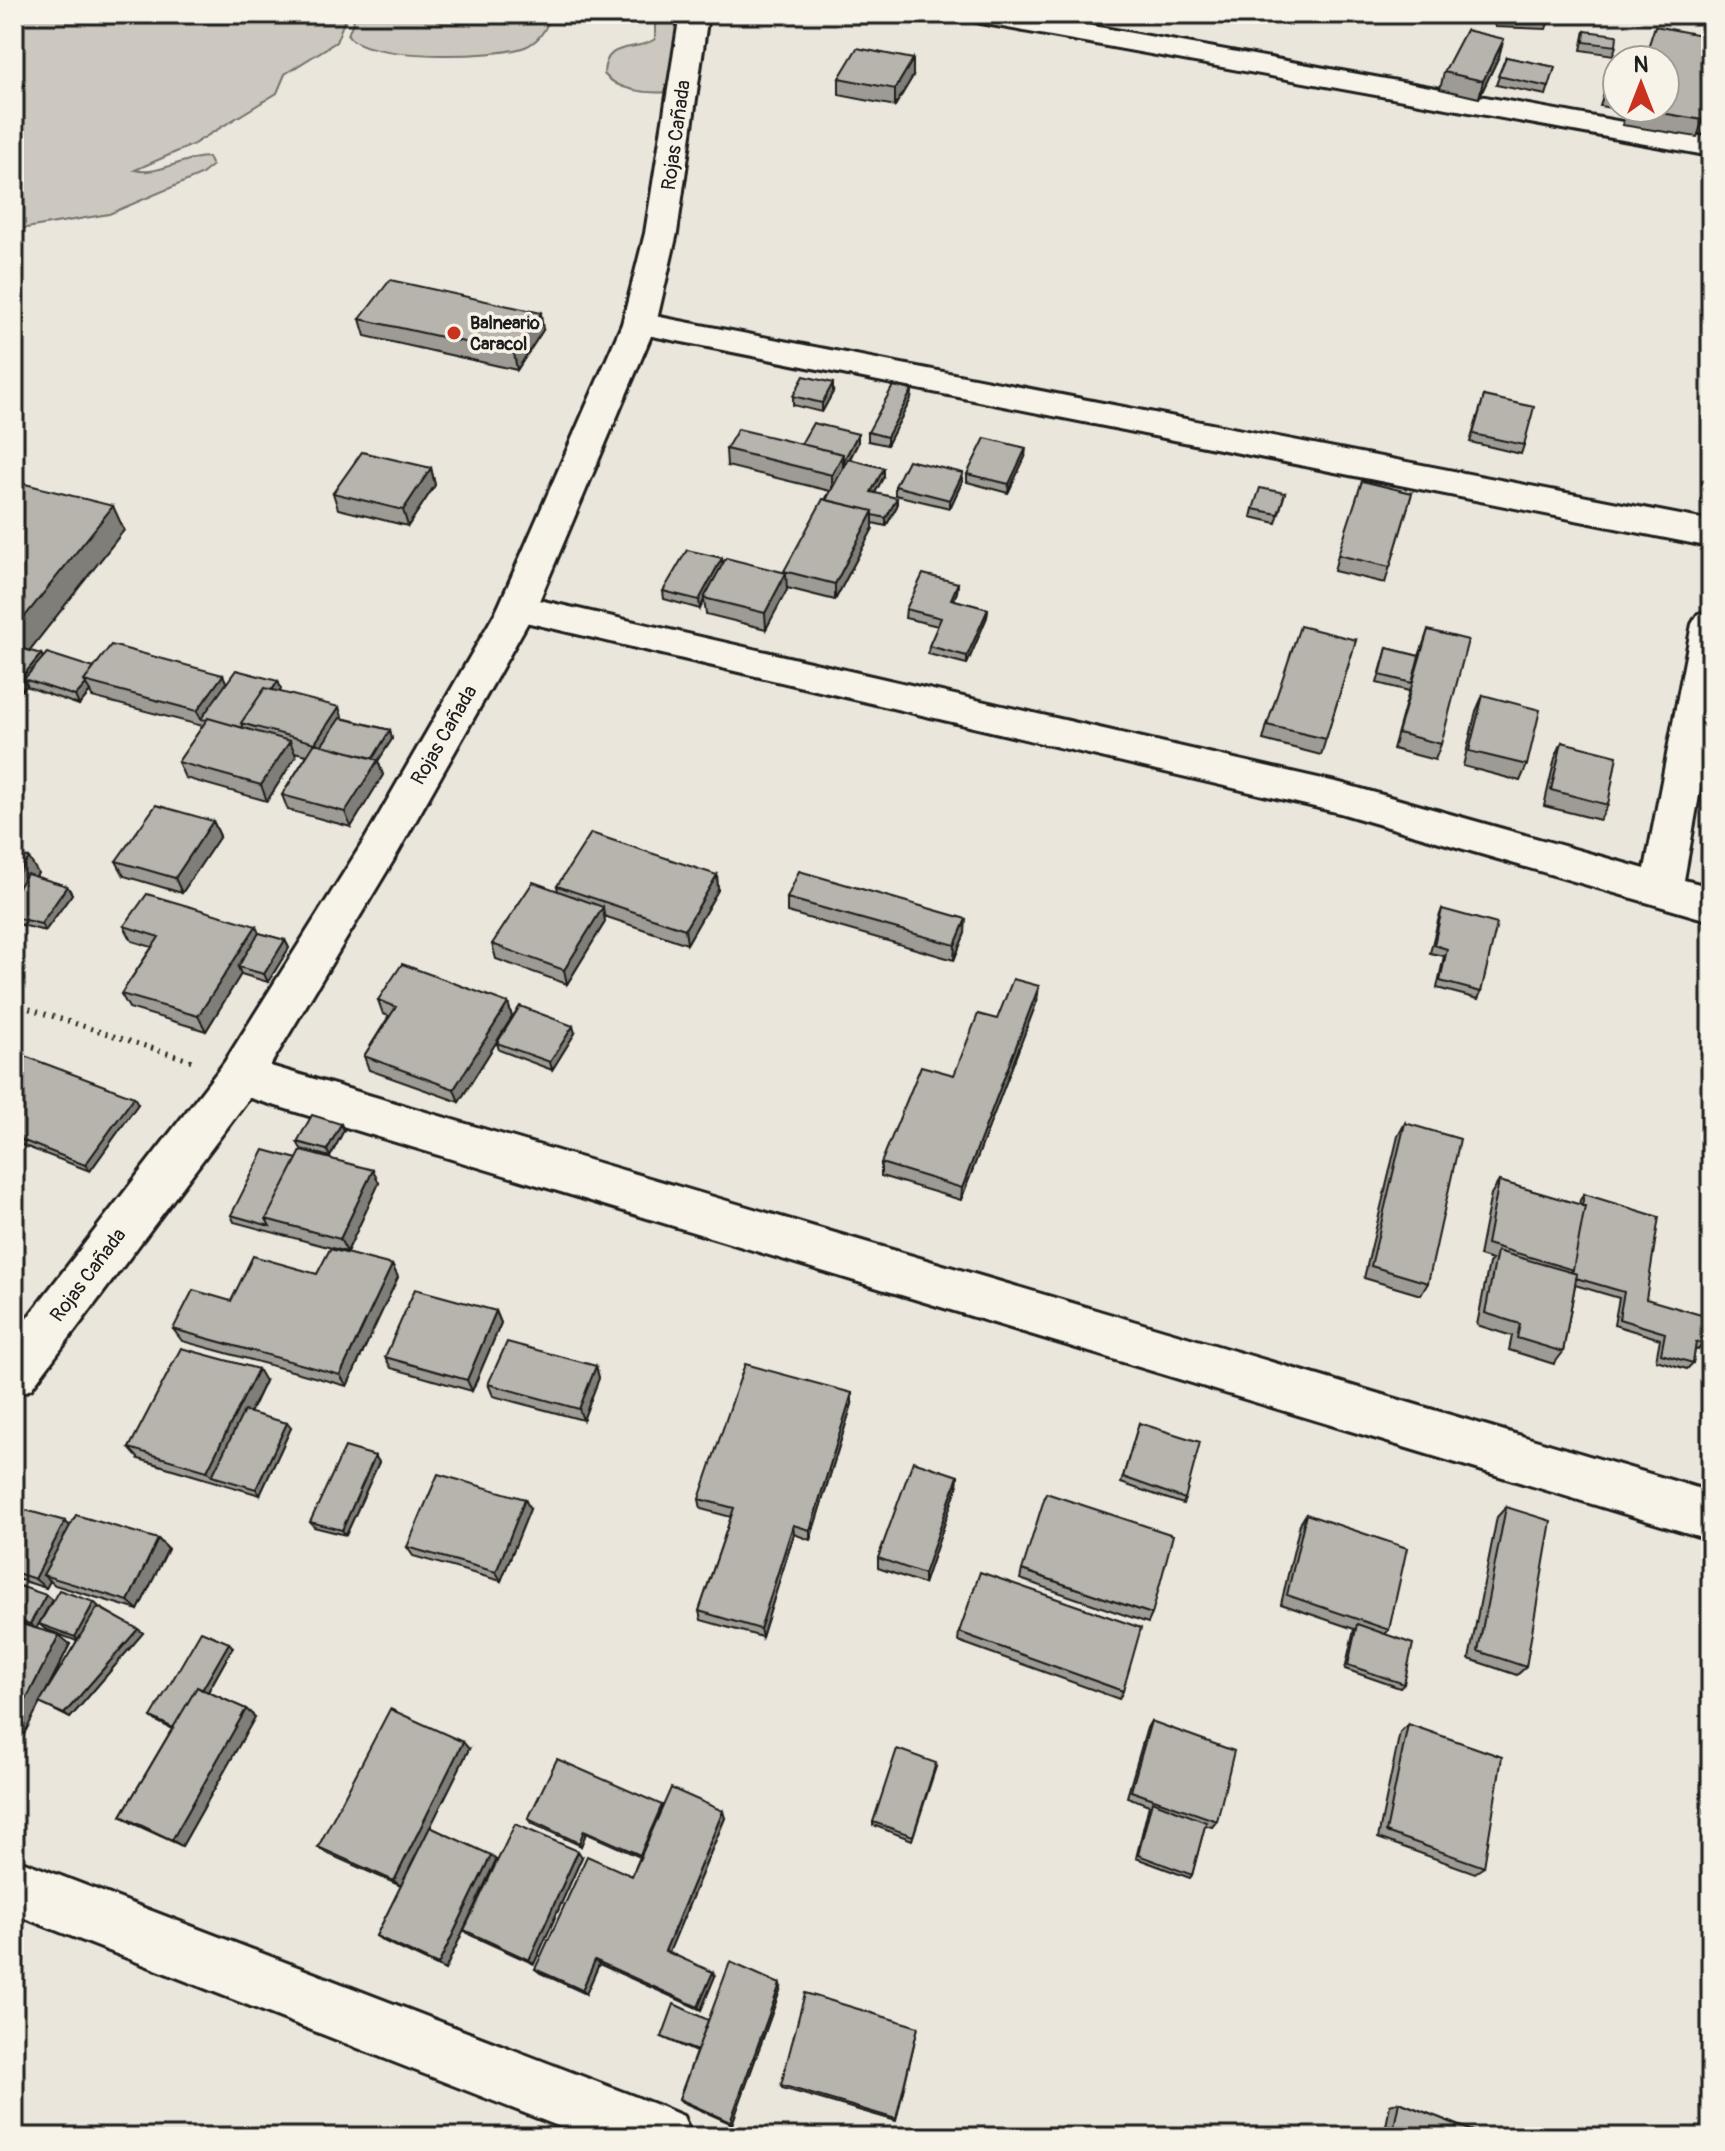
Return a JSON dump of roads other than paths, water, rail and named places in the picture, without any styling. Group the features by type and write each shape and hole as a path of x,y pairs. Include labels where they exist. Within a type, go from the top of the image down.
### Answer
{"street":[{"name":"Rojas Cañada","path":"14,1373 240,1076 379,850 517,608 639,324 661,233 694,14"},
{"path":"980,14 1711,147"},
{"path":"639,324 1711,534"},
{"path":"517,608 1340,798 1711,904"},
{"path":"1661,890 1711,624"},
{"path":"240,1076 1711,1516"},
{"path":"14,1886 662,2137"}],"place":[{"name":"Balneario Caracol","path":"454,333"}]}
